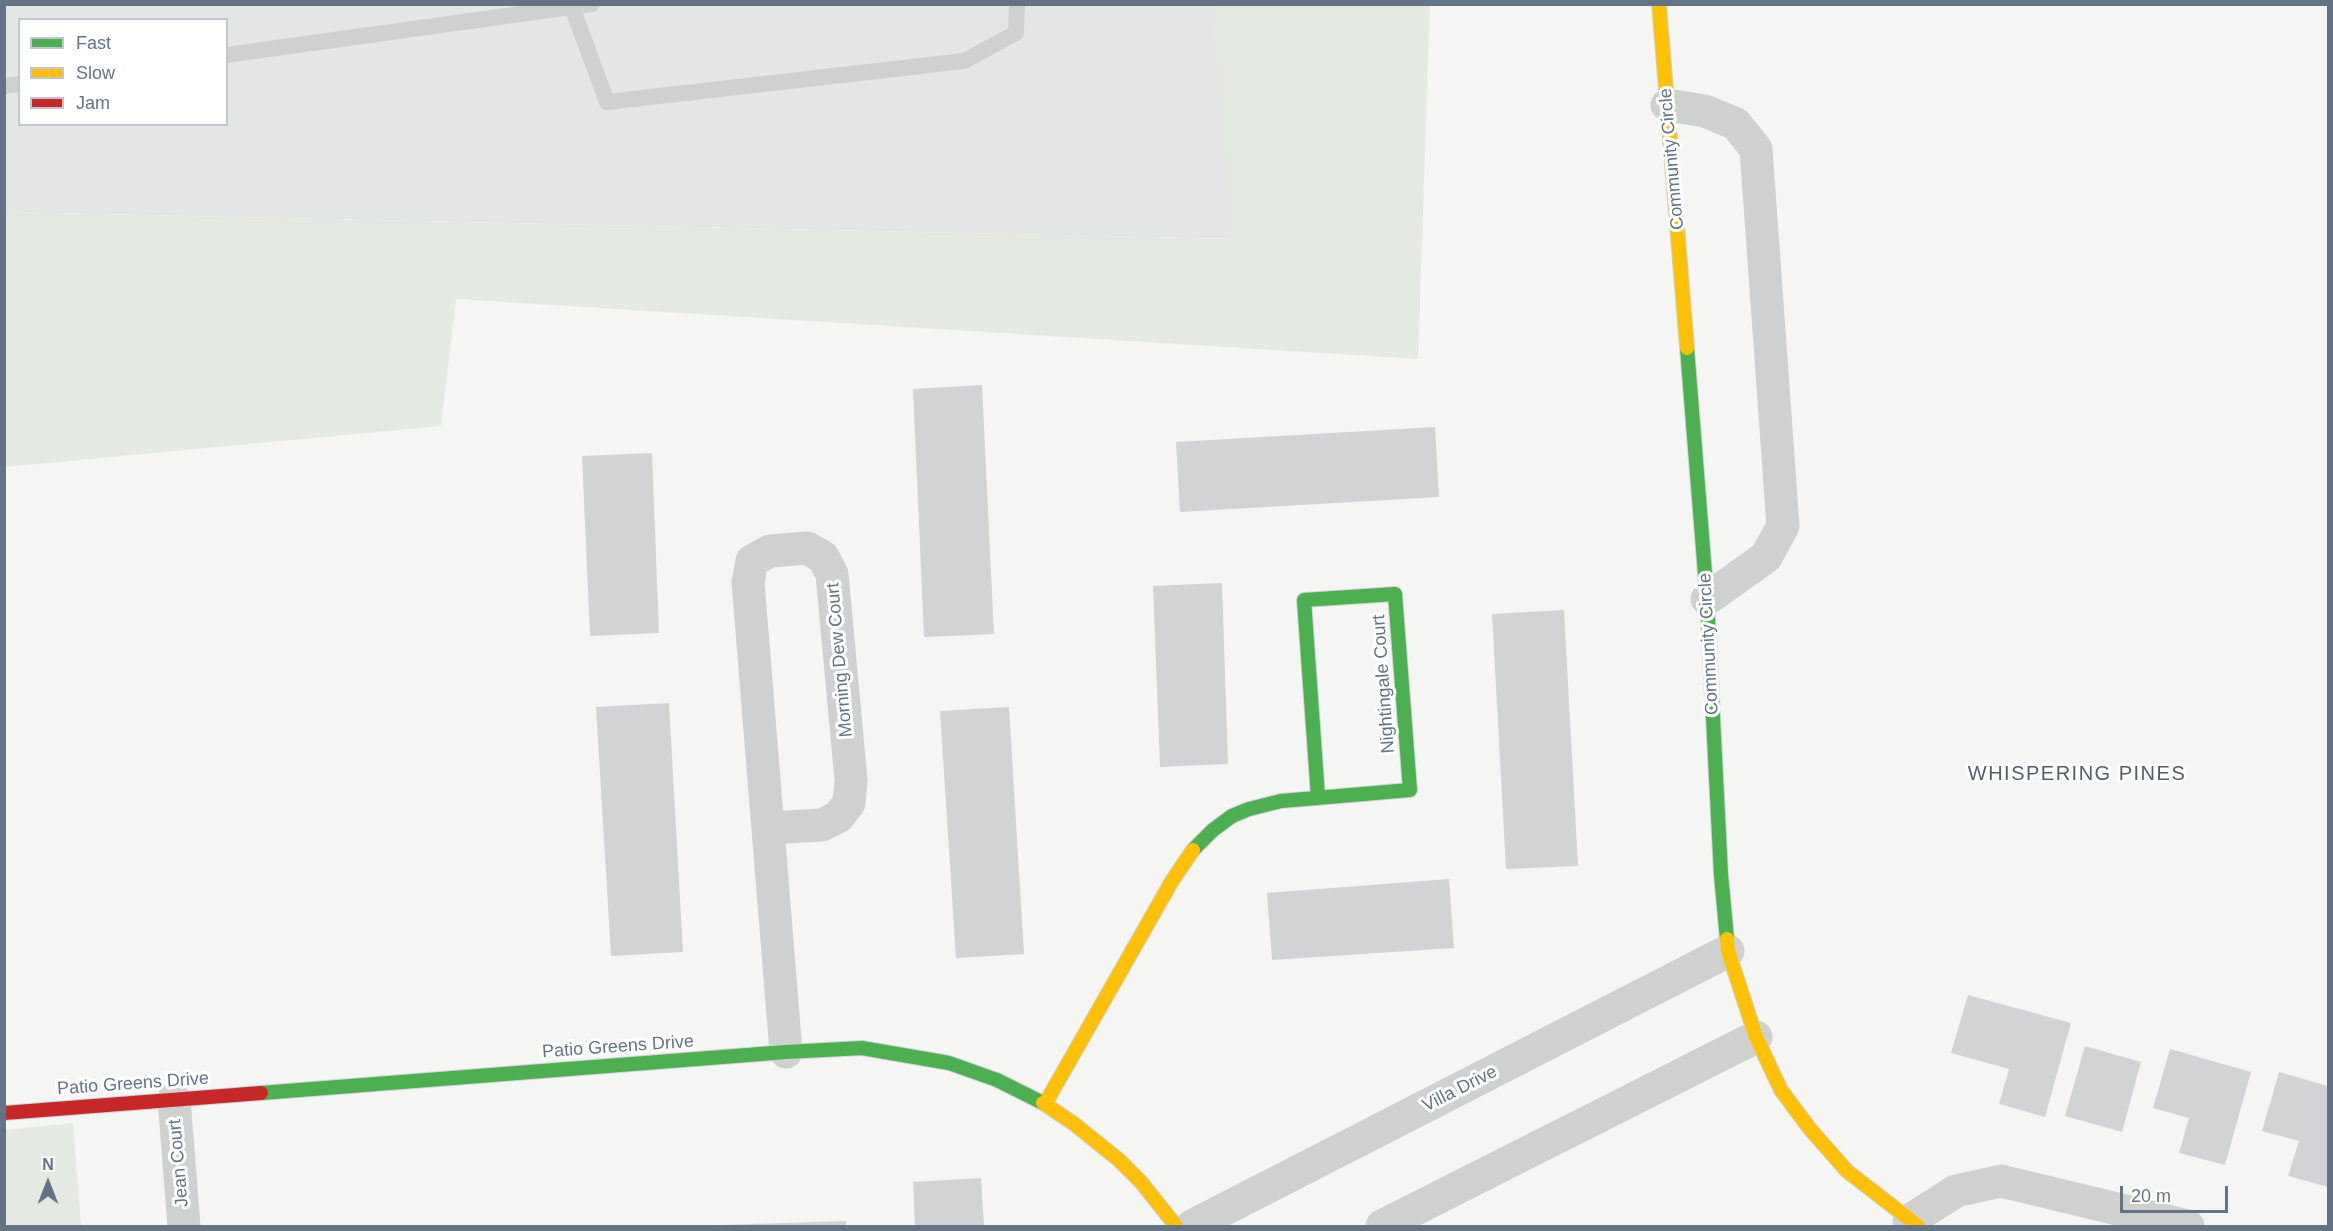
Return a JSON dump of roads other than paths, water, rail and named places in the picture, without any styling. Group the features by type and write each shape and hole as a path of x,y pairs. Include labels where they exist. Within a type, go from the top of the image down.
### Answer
{"street":[{"name":"Community Circle","path":"1659,4 1707,599 1721,875 1728,951 1756,1037 1781,1090 1810,1129 1847,1171 1913,1224 1956,1191 2001,1181 2188,1227"},
{"path":"1667,105 1705,111 1736,124 1756,149 1783,526 1766,557 1707,599"},
{"name":"Morning Dew Court","path":"768,828 822,825 838,817 849,803 851,780 832,574 823,557 807,548 770,551 752,561 748,582 786,1052"},
{"name":"Nightingale Court","path":"1045,1104 1172,880 1191,852 1213,830 1232,816 1281,801 1318,798 1410,790 1395,594 1304,600 1318,798"},
{"name":"Villa Drive","path":"1192,1227 1728,951"},
{"path":"1382,1227 1756,1037"},
{"name":"Patio Greens Drive","path":"4,1113 862,1048 928,1058 997,1080 1045,1104 1119,1160 1142,1182 1176,1227"},
{"name":"Jean Court","path":"174,1099 184,1227"}],"lane":[{"path":"228,55 592,4"},
{"path":"572,7 607,102 964,61 1016,33 1017,4"}],"district":[{"name":"WHISPERING PINES","path":"2077,774"}]}
